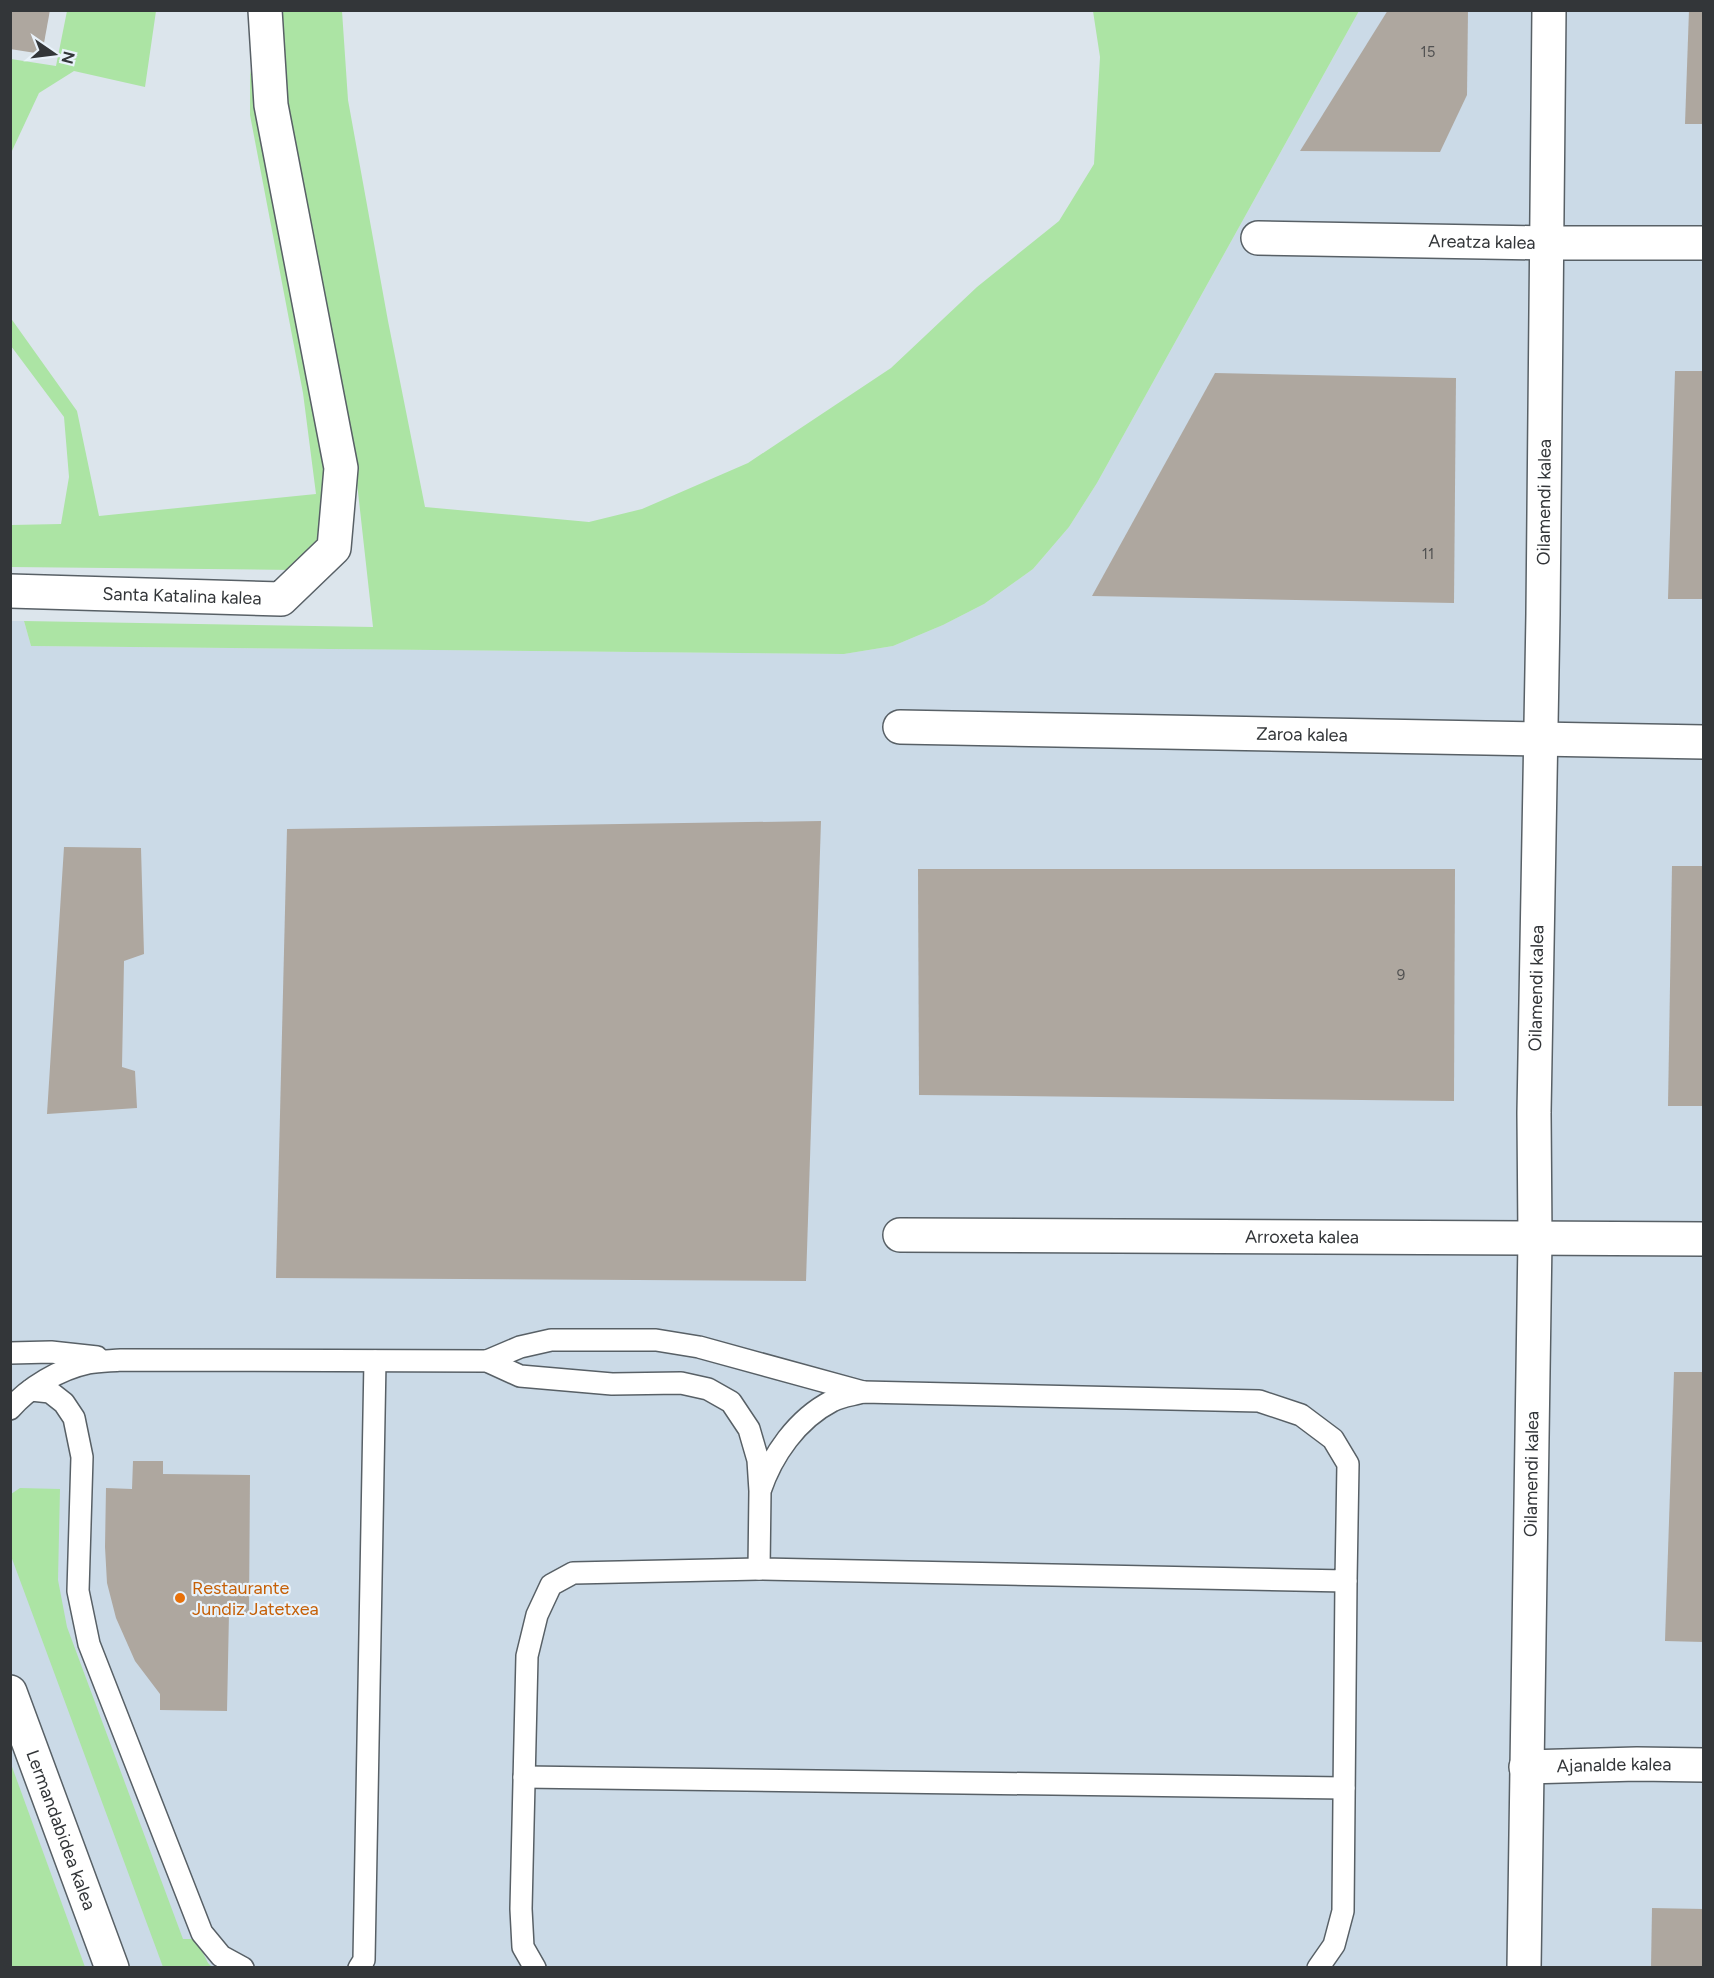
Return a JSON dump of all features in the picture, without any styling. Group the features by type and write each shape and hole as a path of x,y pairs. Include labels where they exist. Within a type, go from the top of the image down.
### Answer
{"street":[{"name":"Santa Katalina kalea","path":"10,591 282,598 334,548 341,468 271,105 265,10"},
{"name":"Oilamendi kalea","path":"1524,1968 1549,10"},
{"name":"Areatza kalea","path":"1258,238 1704,243"},
{"name":"Zaroa kalea","path":"900,727 1704,742"},
{"name":"Arroxeta kalea","path":"900,1235 1704,1239"},
{"name":"Lermandabidea kalea","path":"10,1692 112,1968"},
{"name":"Ajanalde kalea","path":"1526,1767 1704,1765"}],"lane":[{"path":"10,1409 18,1399 47,1379 87,1363 121,1360 487,1361 520,1347 551,1340 656,1340 699,1347 863,1392 1258,1401 1301,1415 1333,1438 1348,1464 1342,1911 1334,1945 1318,1968"},
{"path":"10,1353 51,1352 121,1360"},
{"path":"359,1968 364,1960 375,1361"},
{"path":"487,1361 520,1376 612,1384 681,1383 708,1389 731,1402 749,1430 758,1460 759,1569"},
{"path":"31,1390 50,1392 64,1403 74,1418 82,1457 78,1591 89,1644 202,1933 221,1956 243,1968"},
{"path":"760,1491 766,1473 781,1446 809,1417 832,1401 863,1392"},
{"path":"535,1968 523,1947 521,1909 527,1656 537,1615 551,1586 573,1573 759,1569 1346,1581"},
{"path":"524,1777 1344,1788"}],"shaded area":[{"path":"1359,11 1703,11 1703,1967 11,1968 11,621 24,621 31,646 844,654 893,646 943,625 984,604 1033,569 1069,527 1097,483"}],"green space":[{"path":"67,11 156,11 145,87 74,71 39,93 11,153 11,59 56,66"},
{"path":"278,11 342,11 348,100 425,507 589,522 642,509 748,463 891,368 977,287 1059,221 1094,164 1100,57 1093,11 1359,11 1097,483 1069,527 1033,569 984,604 943,625 893,646 844,654 31,646 24,621 373,627 356,474 286,104"},
{"path":"250,70 315,386 331,496 318,538 293,570 11,567 11,525 61,524 69,477 64,417 11,346 10,317 77,411 99,516 316,494 303,393 250,115"},
{"path":"20,1488 60,1489 58,1580 67,1627 183,1939 196,1939 212,1967 163,1967 11,1556 11,1494"},
{"path":"11,1764 85,1967 11,1967"}],"building":[{"path":"10,10 50,10 42,54 10,49"},
{"path":"1388,10 1468,10 1467,95 1440,152 1300,151"},
{"path":"1689,10 1704,10 1704,124 1685,124"},
{"path":"1675,371 1704,371 1704,599 1668,599"},
{"path":"1215,373 1456,378 1454,603 1092,596"},
{"path":"821,821 806,1281 276,1278 287,829"},
{"path":"64,847 141,848 144,954 124,961 122,1067 135,1071 137,1108 47,1114"},
{"path":"1672,866 1704,866 1704,1106 1668,1106"},
{"path":"918,869 1455,869 1454,1101 919,1095"},
{"path":"1674,1372 1704,1372 1704,1642 1665,1641"},
{"name":"Restaurante Jundiz Jatetxea","path":"133,1461 163,1461 163,1474 250,1475 249,1613 229,1613 227,1711 160,1710 160,1694 135,1661 116,1618 107,1583 106,1488 132,1489"},
{"path":"1652,1908 1704,1909 1704,1968 1651,1968"}],"place":[{"name":"Restaurante Jundiz Jatetxea","path":"180,1598"}]}
